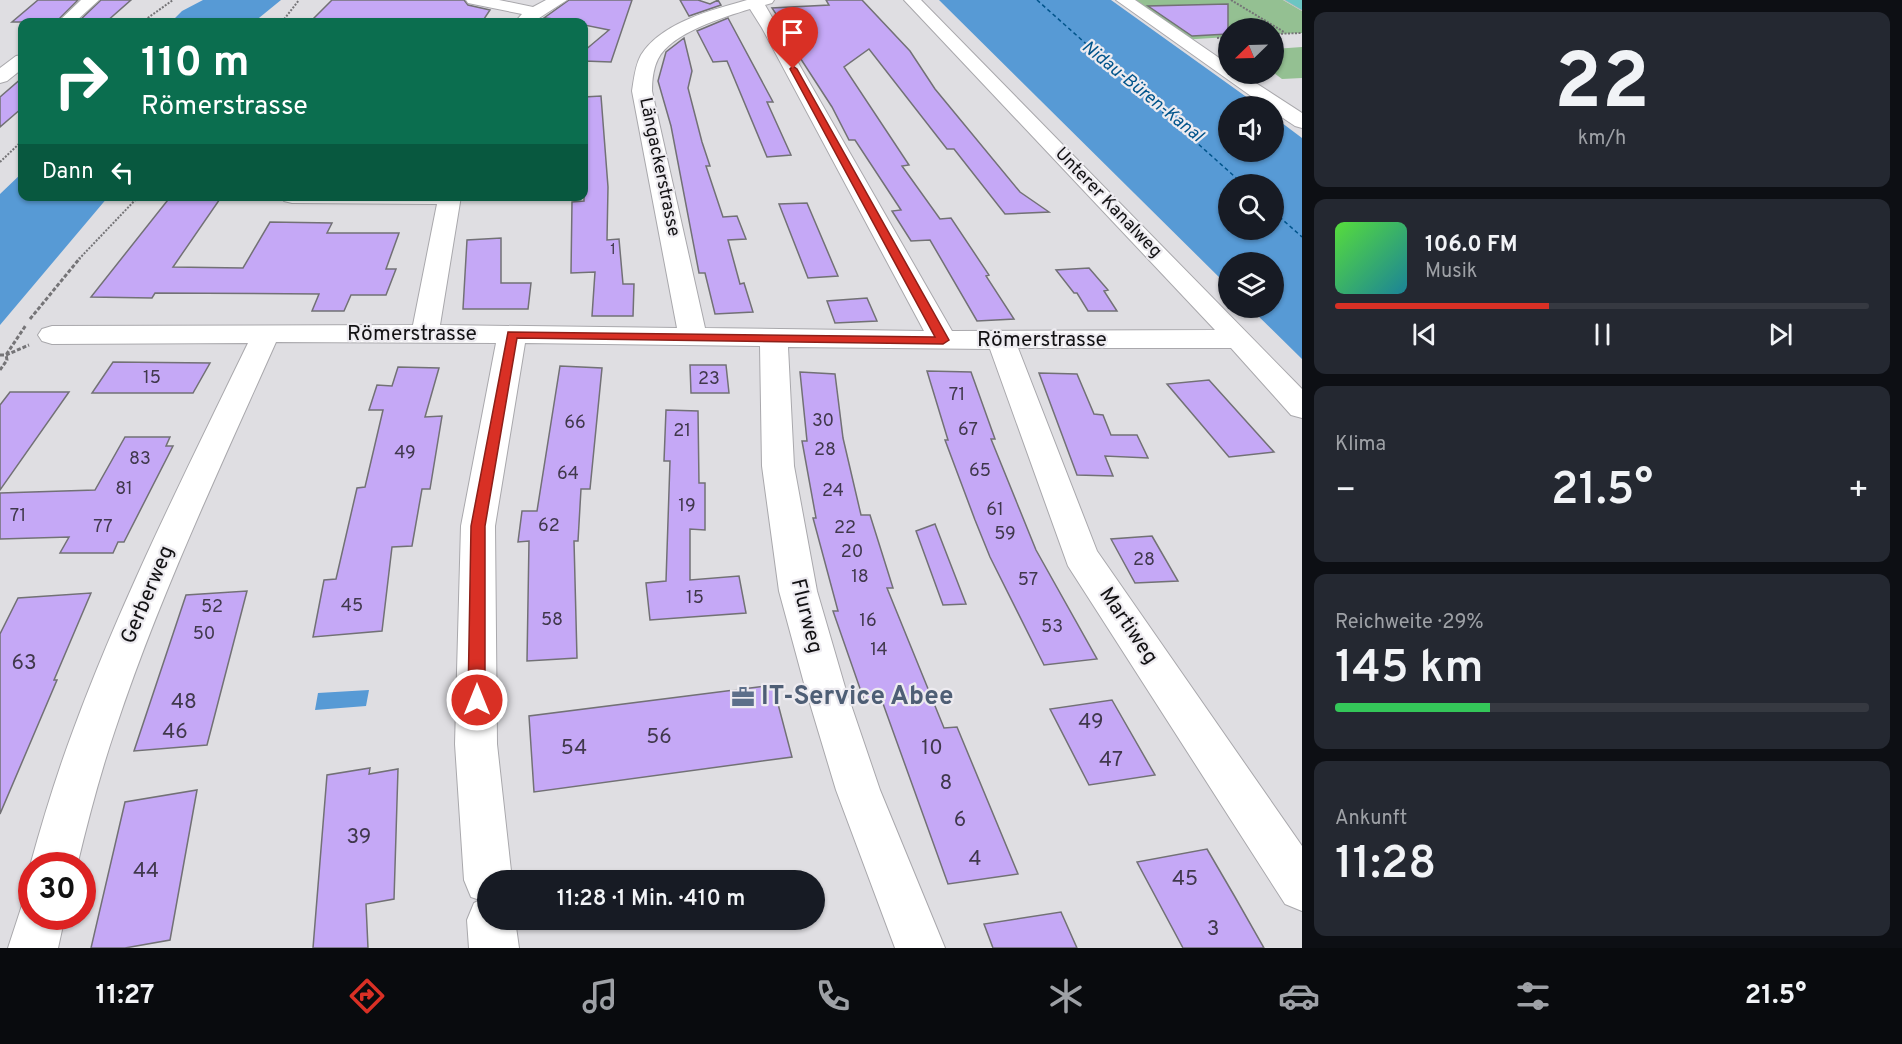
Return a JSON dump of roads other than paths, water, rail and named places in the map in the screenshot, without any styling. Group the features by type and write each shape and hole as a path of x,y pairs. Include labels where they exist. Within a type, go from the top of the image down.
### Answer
{"main road":[{"path":"1293,0 1302,5"}],"street":[{"path":"71,18 91,0"},
{"path":"474,0 529,17 559,0"},
{"name":"Unterer Kanalweg","path":"912,0 1239,339 1302,408"},
{"path":"1124,0 1218,65"},
{"path":"759,2 761,11 943,340"},
{"name":"Längackerstrasse","path":"692,336 691,321 642,91 643,74 651,54 671,36 713,16 759,2"},
{"path":"0,77 18,63"},
{"path":"1245,84 1302,122"},
{"path":"425,333 449,201"},
{"name":"Römerstrasse","path":"52,335 425,333 774,339 1239,339"},
{"name":"Gerberweg","path":"57,852 73,792 107,694 148,592 266,334"},
{"path":"487,870 476,744 478,526 512,334"},
{"name":"Flurweg","path":"774,339 778,466 798,591 825,687 858,790 920,948"},
{"name":"Martiweg","path":"1001,340 1082,556 1302,887"},
{"path":"33,948 38,930"},
{"path":"492,930 494,948"}],"water":[{"path":"203,0 281,0 259,18 175,18 182,11"},
{"name":"Nidau-Büren-Kanal","path":"939,0 1111,0 1218,77 1218,84 1228,84 1245,96 1218,96 1218,162 1284,162 1284,124 1302,138 1302,359 1260,318 1284,318 1284,252 1218,252 1218,276"},
{"path":"18,177 18,201 105,201 0,325 0,194"},
{"path":"369,690 366,706 315,710 318,693"}],"place":[{"name":"IT-Service Abee","path":"743,697"}]}
